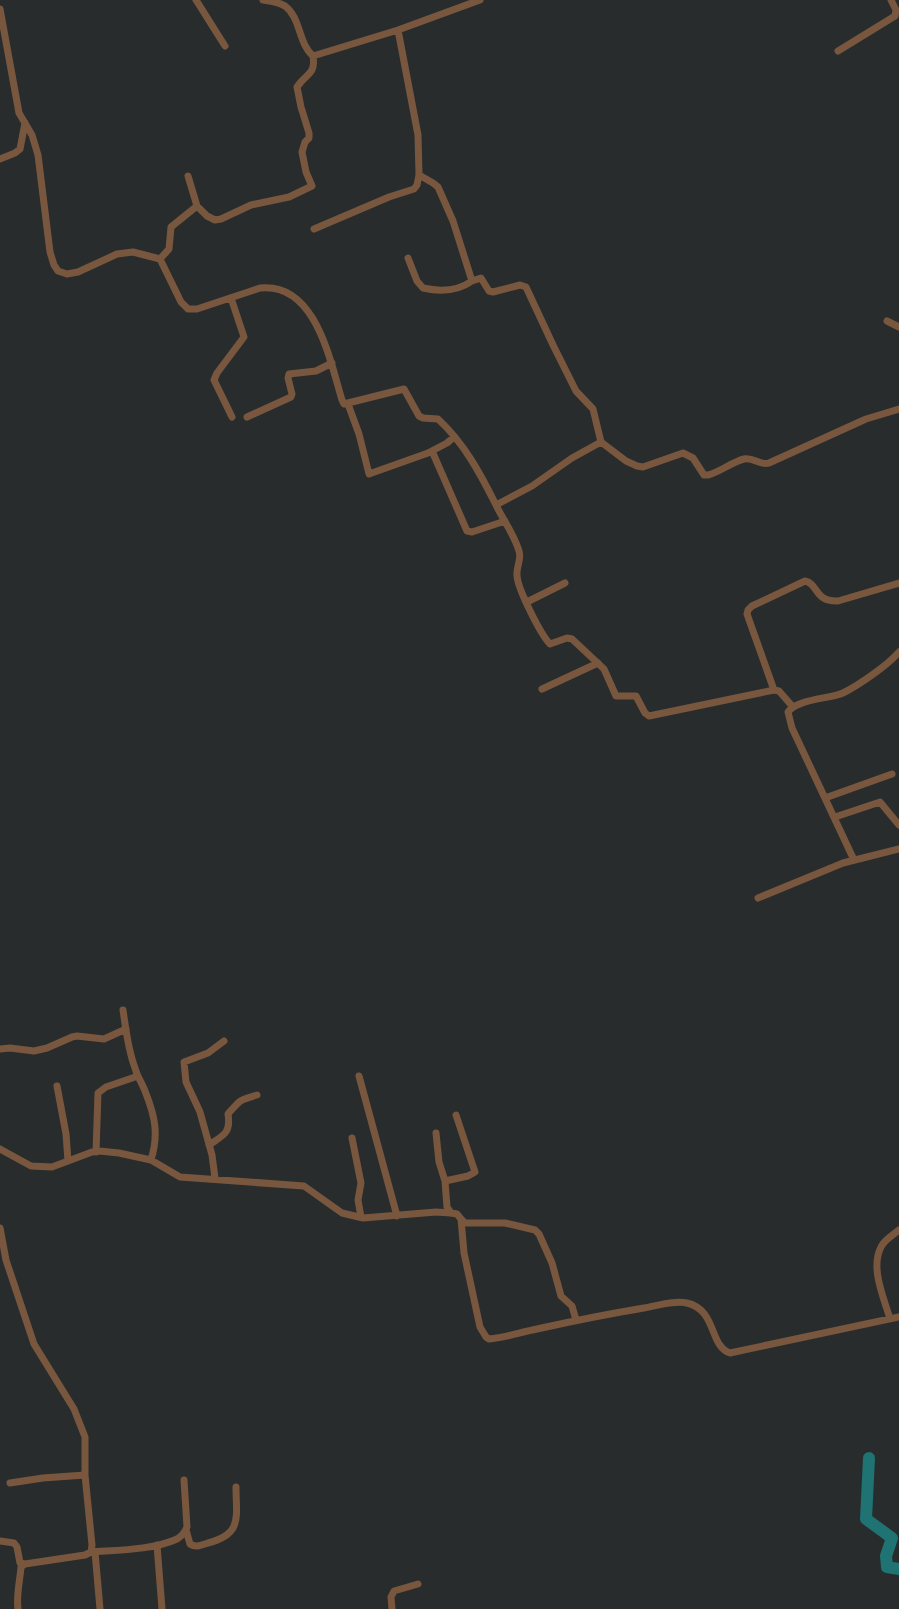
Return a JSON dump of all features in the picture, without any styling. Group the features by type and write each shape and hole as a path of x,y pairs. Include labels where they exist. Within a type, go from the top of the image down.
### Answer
{"street":[{"path":"196,0 226,46"},
{"path":"188,176 197,206 207,216 215,220 221,219 251,205 289,197 312,186 306,172 302,152 309,138 309,133 297,87 300,82 312,72 314,65 313,56 308,52 304,45 290,12 285,6 263,0"},
{"path":"313,56 398,30 480,0"},
{"path":"838,51 894,16 896,10 891,0"},
{"path":"0,9 19,112 32,135 38,155 50,252 54,265 58,271 67,274 78,272 117,254 133,252 160,259 181,302 188,309 197,309 260,288 277,288 291,294 298,300 314,320 323,336 344,404 404,389 419,416 423,418 438,419 472,460 505,521 520,554 517,576 520,589 550,644 570,638 604,669 616,696 636,696 645,713 649,716 774,690 779,691 793,707"},
{"path":"314,229 389,197 414,189 417,185 419,175 418,135 398,30"},
{"path":"0,159 15,153 20,149 25,123"},
{"path":"419,175 438,187 453,221 472,281"},
{"path":"160,259 170,249 170,227 197,206"},
{"path":"408,258 418,281 423,288 449,290 466,285 481,278 490,291 493,292 520,285 526,287 576,391 594,410 601,442 626,461 636,466 648,465 678,454 688,454 693,458 704,475 708,476 744,459 754,460 765,464 866,419 899,409"},
{"path":"231,298 244,336 217,373 214,380 232,417"},
{"path":"887,321 899,327"},
{"path":"247,417 291,397 292,394 288,378 289,374 316,371 332,362"},
{"path":"348,404 359,434 369,474 432,451 454,437"},
{"path":"496,505 532,486 572,458 601,442"},
{"path":"432,451 468,531 472,532 505,521"},
{"path":"774,690 747,614 748,610 752,606 805,581 809,583 825,600 831,601 838,601 899,583"},
{"path":"526,602 565,583"},
{"path":"854,860 792,728 788,715 790,709 793,707 843,693 888,663 899,652"},
{"path":"542,689 598,663"},
{"path":"825,798 892,774"},
{"path":"835,817 880,802 899,825"},
{"path":"758,898 854,860 899,849"},
{"path":"123,1010 130,1050 155,1123 156,1145 151,1160"},
{"path":"0,1049 10,1048 34,1051 47,1048 72,1037 77,1036 104,1039 126,1030"},
{"path":"215,1178 212,1155 200,1112 186,1082 184,1062 208,1053 224,1042"},
{"path":"96,1152 98,1093 106,1087 138,1076"},
{"path":"359,1076 397,1216"},
{"path":"57,1086 66,1134 68,1161"},
{"path":"209,1144 227,1131 230,1125 228,1114 235,1104 244,1099 257,1095"},
{"path":"445,1181 468,1176 475,1172 456,1115"},
{"path":"436,1133 439,1162 445,1181 447,1207 451,1212"},
{"path":"352,1138 361,1183 358,1200 361,1217"},
{"path":"0,1150 31,1166 52,1167 96,1152 119,1153 151,1160 180,1177 215,1178 304,1186 342,1213 363,1218 451,1212 457,1214 465,1223 505,1223 535,1230 540,1234 552,1263 562,1296 572,1306 576,1320"},
{"path":"461,1219 464,1253 478,1320 486,1337 494,1338 576,1320 673,1303 686,1303 695,1306 702,1312 709,1320 724,1351 730,1353 845,1330 899,1317"},
{"path":"0,1228 6,1260 34,1344 74,1409 85,1437 85,1475 100,1609"},
{"path":"890,1319 878,1275 878,1254 881,1246 899,1230"},
{"path":"10,1483 44,1478 85,1475"},
{"path":"184,1480 187,1518 186,1530 190,1544 198,1546 212,1542 231,1532 236,1524 236,1487"},
{"path":"0,1541 14,1543 17,1546 20,1563 33,1564 85,1555 93,1552 157,1545 178,1538 186,1530"},
{"path":"157,1545 162,1609"},
{"path":"18,1609 16,1597 20,1581 21,1567 25,1564"},
{"path":"392,1609 391,1597 394,1591 418,1584"}],"waterway":[{"path":"869,1458 866,1519 892,1538 886,1556 887,1567 899,1569"}]}
